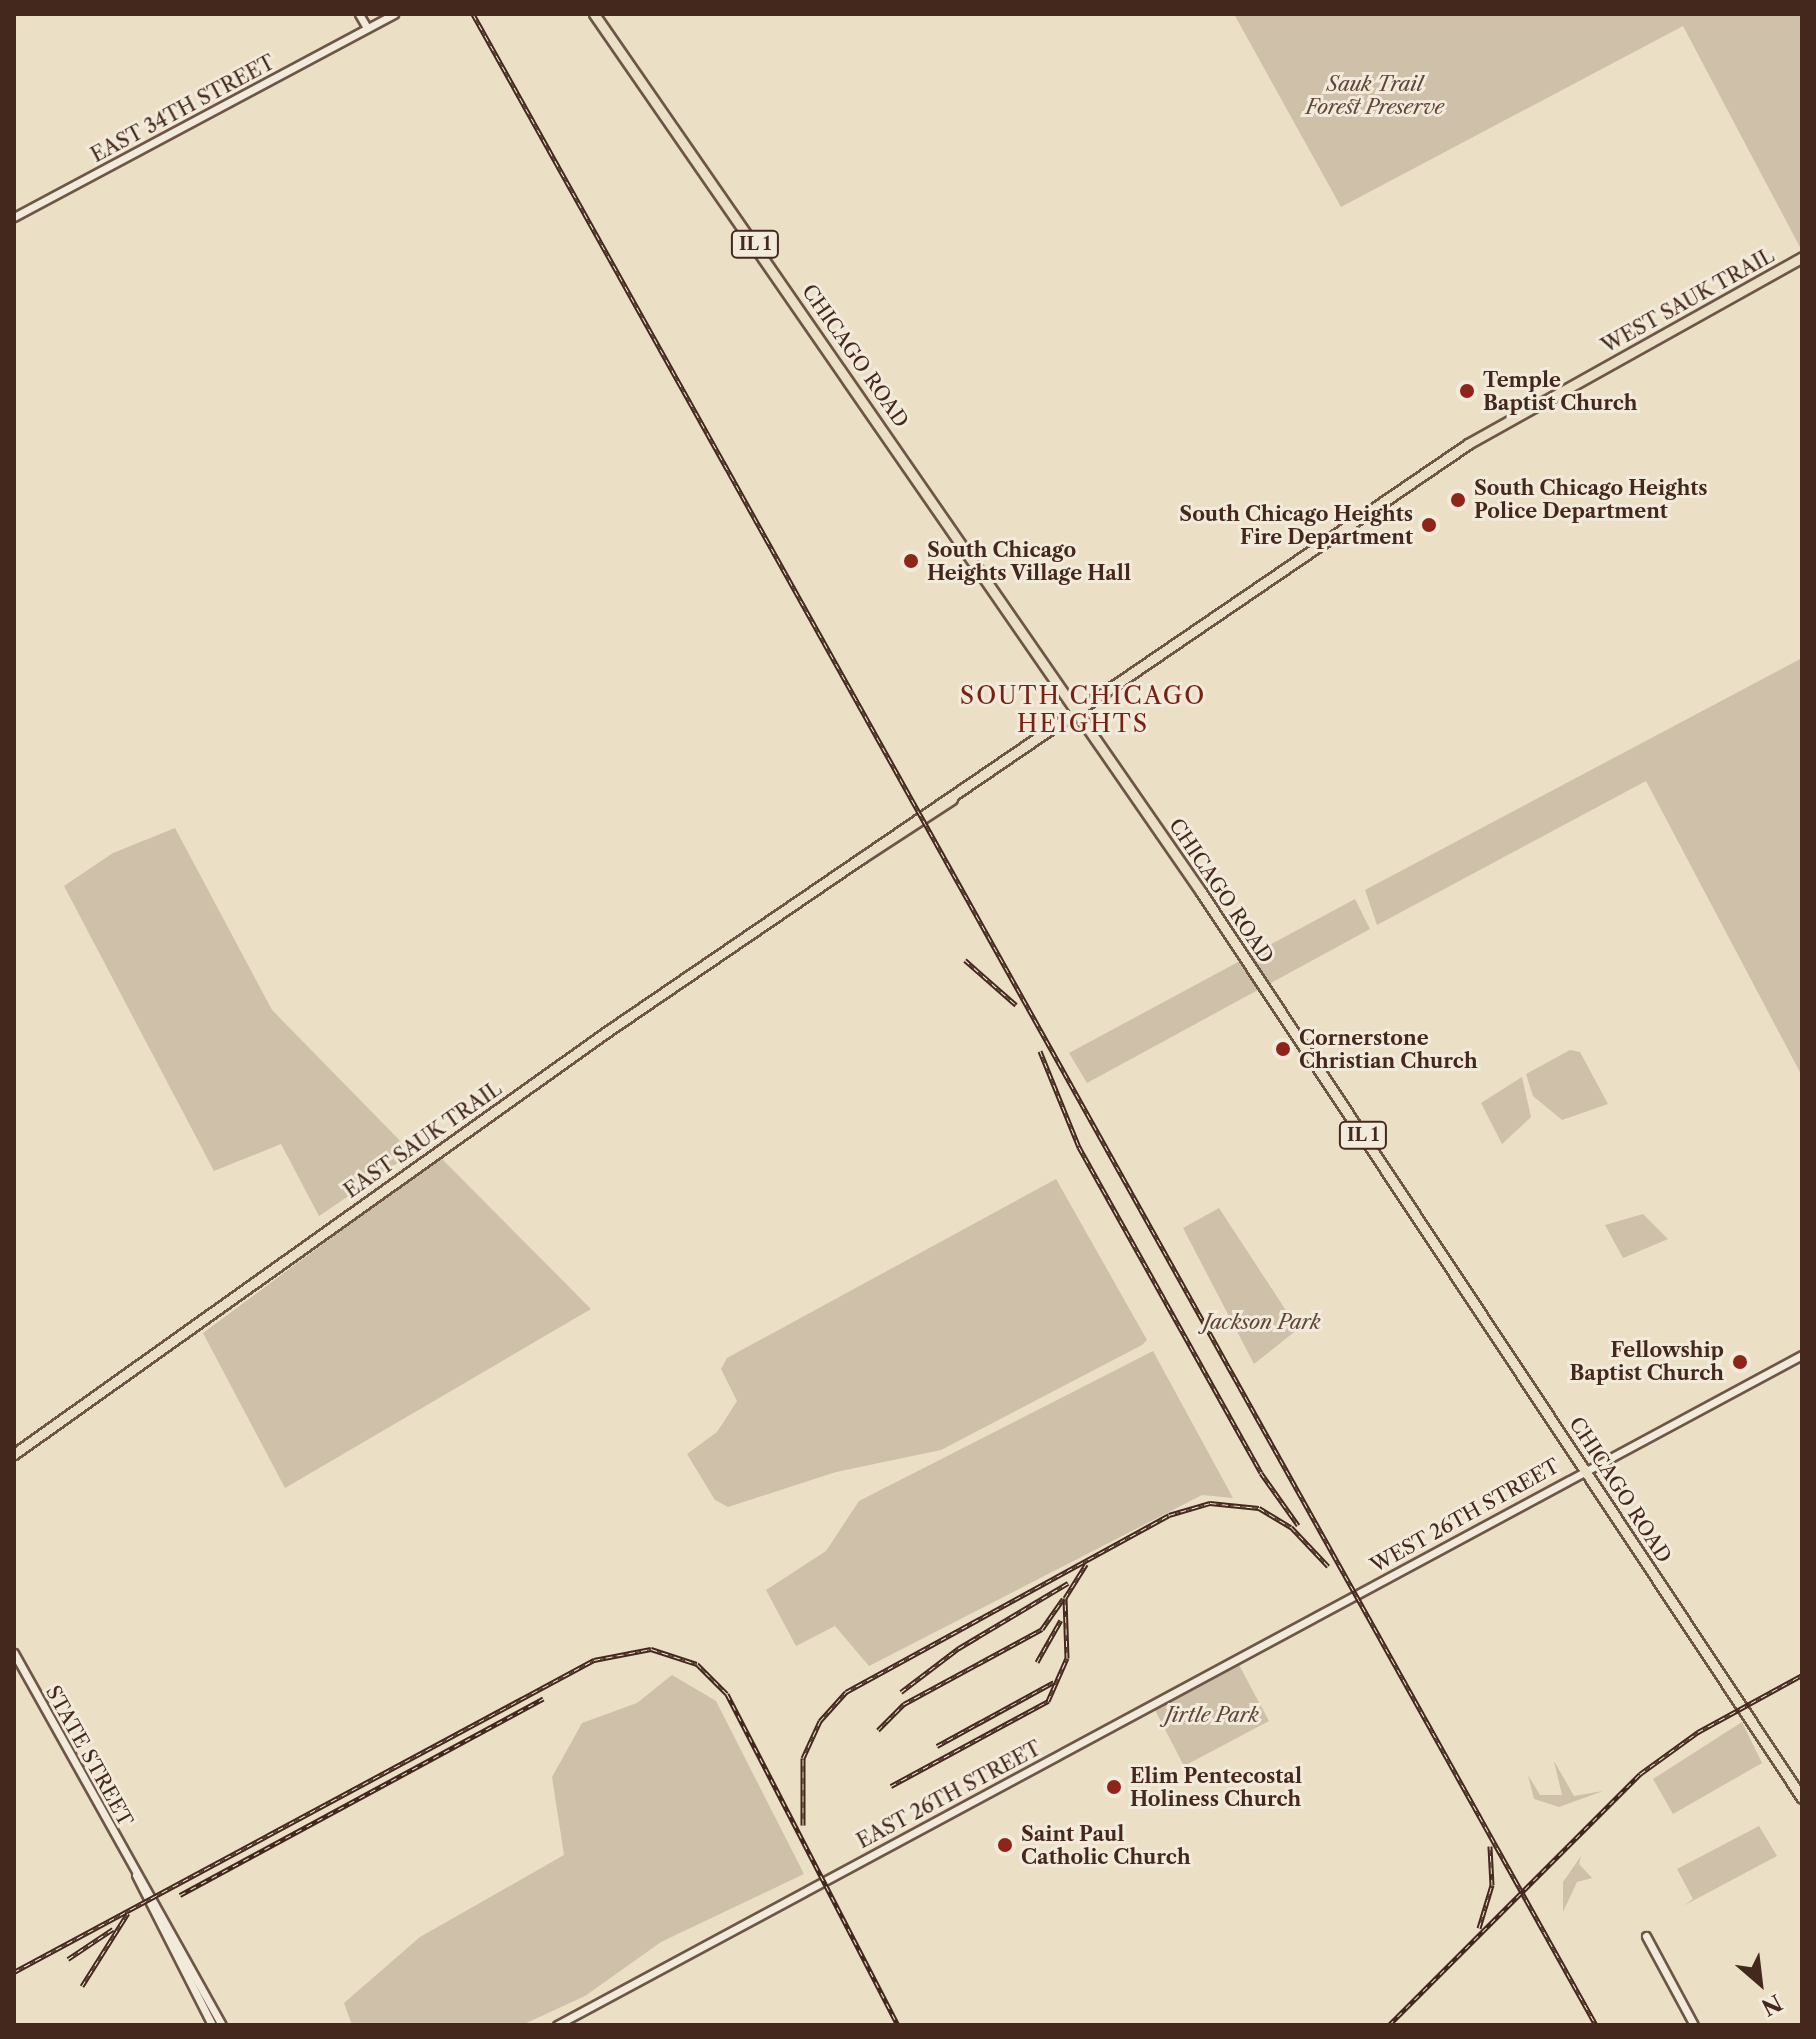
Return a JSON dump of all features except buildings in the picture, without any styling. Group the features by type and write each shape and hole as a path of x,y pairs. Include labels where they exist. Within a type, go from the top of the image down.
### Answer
{"main road":[{"name":"CHICAGO ROAD","path":"594,14 1079,715 1802,1798"},
{"name":"WEST SAUK TRAIL","path":"923,818 1079,715 1468,444 1802,257"},
{"name":"EAST SAUK TRAIL","path":"14,1454 923,818"}],"street":[{"path":"359,14 367,28"},
{"name":"EAST 34TH STREET","path":"14,217 394,14"},
{"name":"WEST 26TH STREET","path":"1357,1594 1583,1467 1802,1355"},
{"name":"EAST 26TH STREET","path":"557,2025 1357,1594"},
{"name":"STATE STREET","path":"14,1653 222,2025"},
{"name":"STATE STREET","path":"136,1875 212,2025"},
{"path":"1646,1936 1694,2025"}],"green space":[{"name":"Sauk Trail Forest Preserve","path":"1234,14 1802,14 1802,251 1683,26 1341,207"},
{"path":"1802,658 1802,1076 1646,781 1377,925 1365,890"},
{"path":"175,828 272,1010 412,1153 319,1216 281,1144 214,1171 64,886 113,853"},
{"path":"1355,899 1370,929 1087,1083 1069,1053"},
{"path":"1570,1050 1580,1052 1608,1104 1562,1120 1533,1096 1526,1074"},
{"path":"1522,1077 1531,1117 1502,1144 1481,1103"},
{"path":"440,1157 591,1309 285,1488 203,1333"},
{"path":"1056,1179 1147,1340 1142,1345 941,1450 836,1472 728,1507 715,1500 687,1454 717,1432 737,1401 721,1369 727,1358"},
{"name":"Jackson Park","path":"1219,1208 1298,1329 1254,1364 1183,1228"},
{"path":"1643,1214 1668,1239 1623,1258 1605,1225"},
{"path":"1153,1351 1233,1498 1202,1495 869,1666 835,1626 796,1646 766,1590 826,1551 859,1501"},
{"name":"Jirtle Park","path":"1239,1665 1269,1721 1184,1766 1155,1710"},
{"path":"672,1675 716,1701 804,1874 661,1942 585,1996 522,2025 352,2025 344,2003 420,1937 564,1855 552,1777 582,1723 637,1703"},
{"path":"1742,1722 1762,1763 1673,1814 1653,1779"},
{"path":"1554,1761 1574,1796 1603,1791 1559,1807 1534,1799 1528,1775 1540,1795 1562,1795"},
{"path":"1759,1826 1777,1856 1683,1906 1693,1899 1677,1869"},
{"path":"1581,1856 1579,1864 1592,1878 1577,1882 1563,1912 1563,1882"}],"railway":[{"path":"473,14 1596,2025"},
{"path":"965,960 1016,1005"},
{"path":"1040,1051 1079,1147 1261,1473 1298,1525"},
{"path":"803,1825 803,1758 820,1721 846,1692 1169,1515 1210,1503 1259,1508 1291,1527 1328,1566"},
{"path":"891,1786 1048,1701 1067,1658 1065,1598 1086,1564"},
{"path":"901,1692 959,1648 1068,1583"},
{"path":"878,1730 904,1704 1042,1629 1063,1599"},
{"path":"1037,1662 1061,1620"},
{"path":"14,1972 594,1660 651,1649 697,1664 727,1694 898,2025"},
{"path":"1389,2025 1640,1774 1698,1732 1802,1675"},
{"path":"937,1746 1054,1682"},
{"path":"180,1895 543,1699"},
{"path":"1479,1928 1492,1885 1490,1846"},
{"path":"82,1986 128,1913"},
{"path":"68,1959 113,1929"}],"place":[{"name":"Temple Baptist Church","path":"1467,391"},
{"name":"South Chicago Heights Police Department","path":"1458,500"},
{"name":"South Chicago Heights Fire Department","path":"1429,525"},
{"name":"South Chicago Heights Village Hall","path":"911,561"},
{"name":"Cornerstone Christian Church","path":"1283,1049"},
{"name":"Fellowship Baptist Church","path":"1740,1362"},
{"name":"Elim Pentecostal Holiness Church","path":"1114,1787"},
{"name":"Saint Paul Catholic Church","path":"1005,1845"}],"district":[{"name":"SOUTH CHICAGO HEIGHTS","path":"1083,710"}]}
